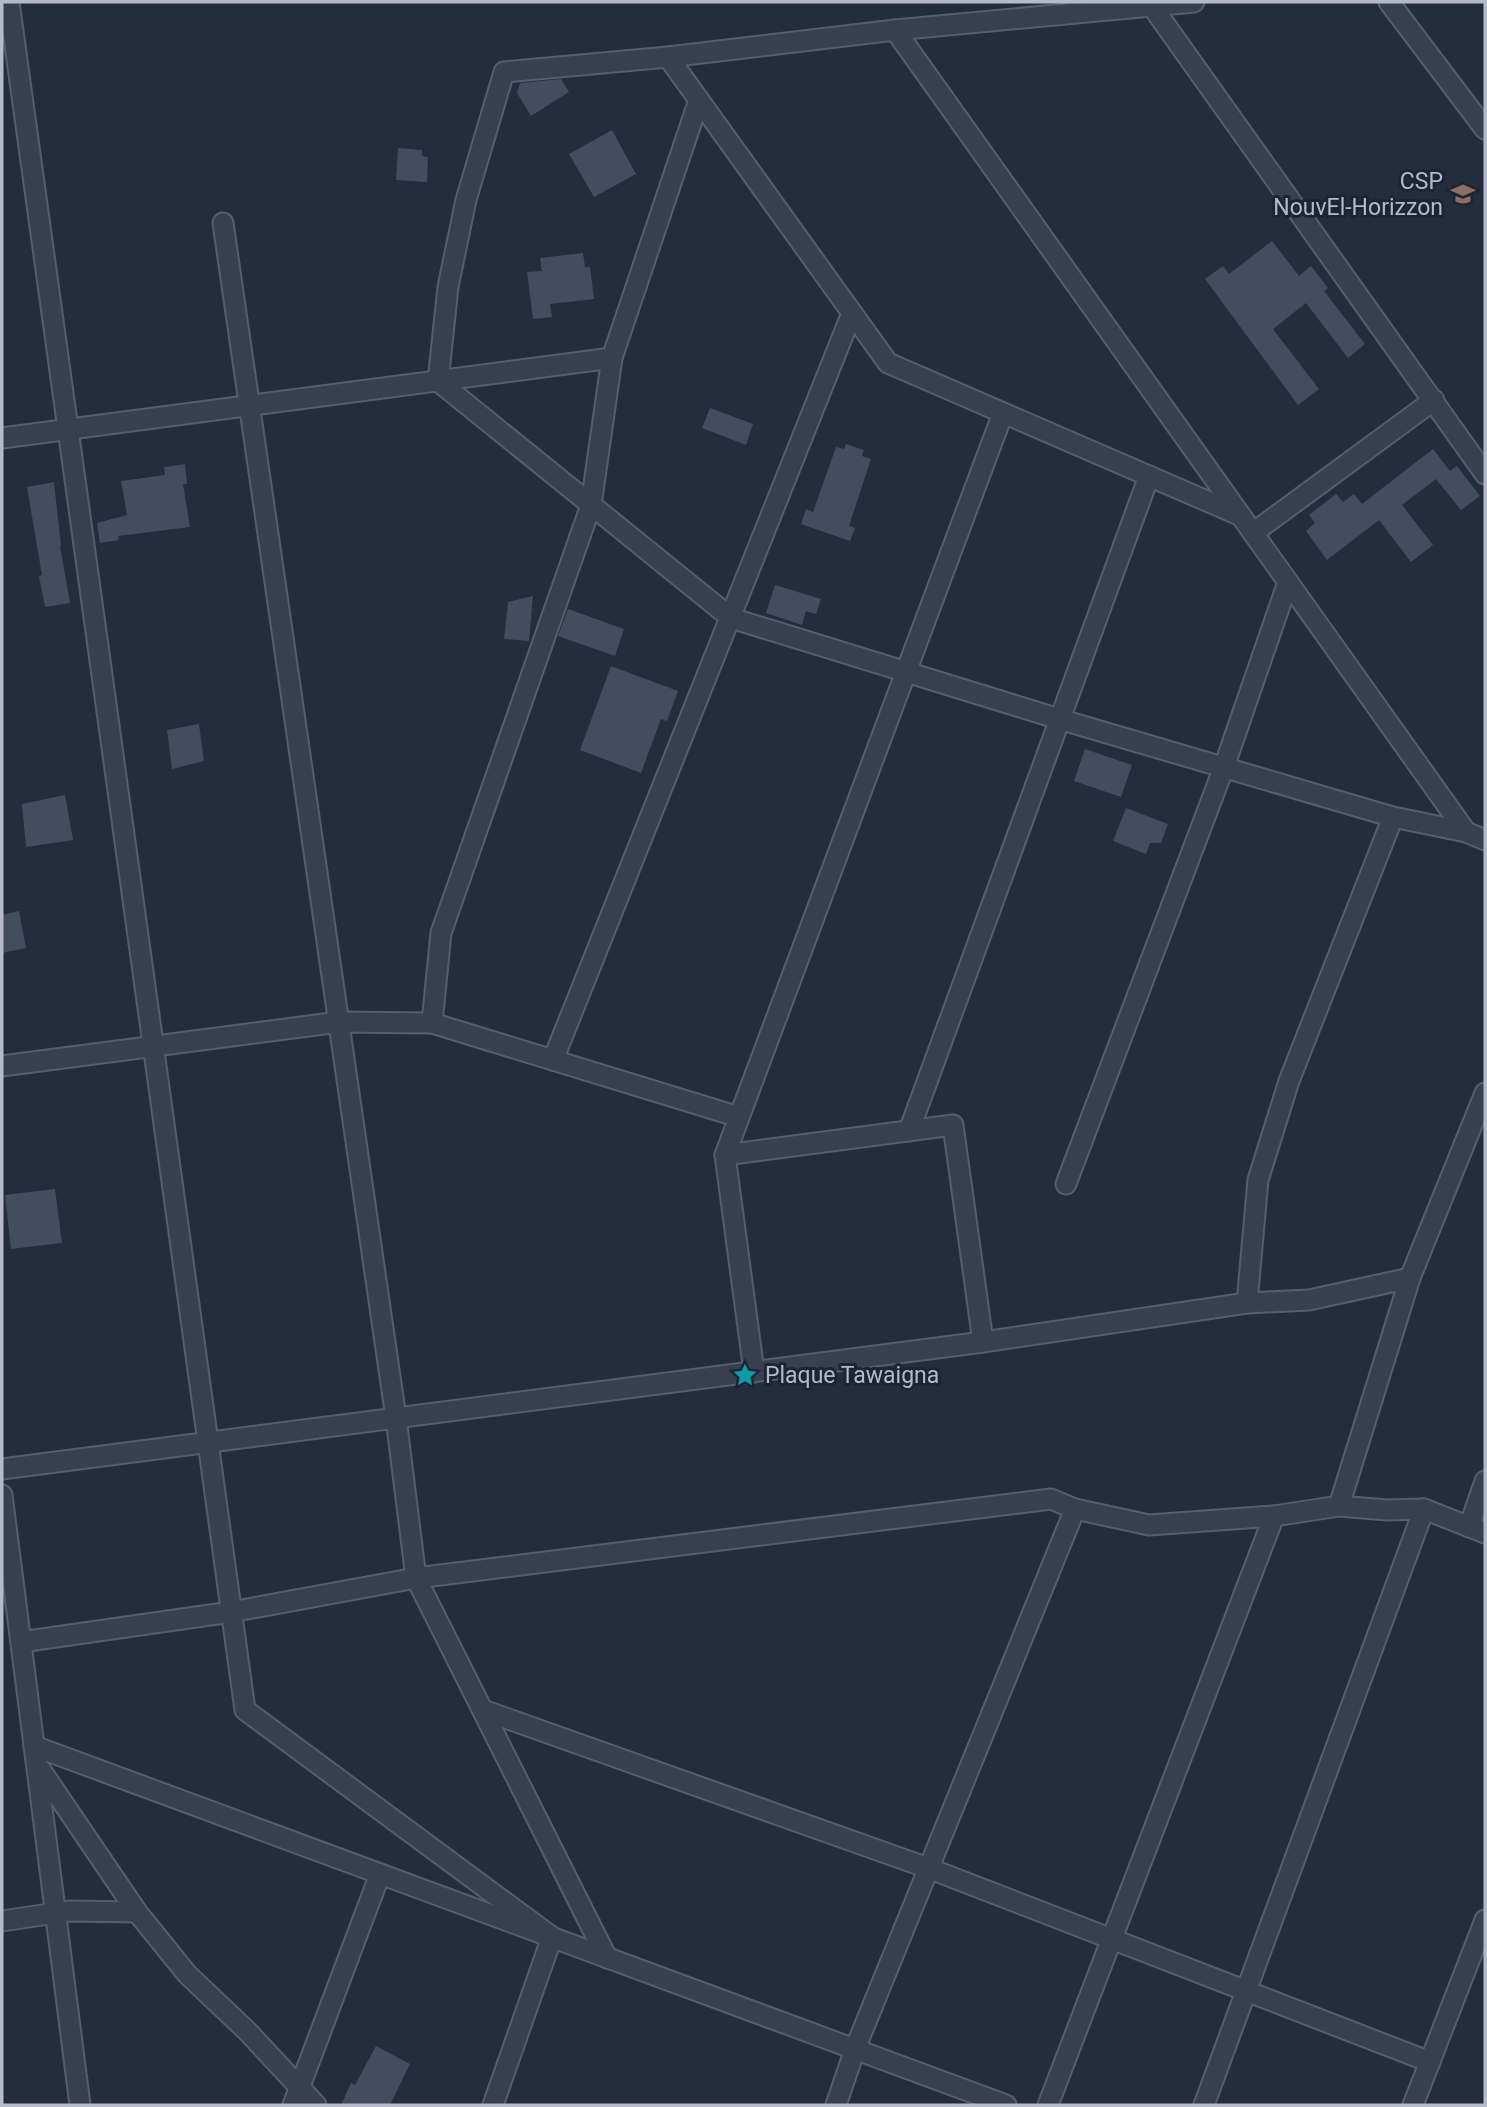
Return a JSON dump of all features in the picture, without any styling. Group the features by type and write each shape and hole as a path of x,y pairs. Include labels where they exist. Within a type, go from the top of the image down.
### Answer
{"street":[{"path":"9,2 245,1710 552,1937"},
{"path":"438,381 448,287 466,200 504,72 668,57 1150,4 1194,2"},
{"path":"1389,2 1485,129"},
{"path":"1150,4 1485,474"},
{"path":"895,30 1466,832"},
{"path":"668,57 887,363 1241,516"},
{"path":"432,1023 441,933 591,505 612,358 699,100"},
{"path":"223,223 396,1418 416,1578 607,1958"},
{"path":"553,1060 852,313"},
{"path":"2,438 612,358"},
{"path":"438,381 731,618 1059,719 1393,817 1466,832 1485,840"},
{"path":"1253,533 1434,400"},
{"path":"754,1372 724,1155 1003,413"},
{"path":"909,1131 1149,476"},
{"path":"1066,1184 1224,767 1288,582"},
{"path":"1247,1303 1252,1220 1258,1180 1289,1081 1393,817"},
{"path":"2,1066 339,1022 432,1023 739,1117"},
{"path":"1339,1506 1410,1278 1485,1093"},
{"path":"724,1155 953,1125 983,1342"},
{"path":"2,1469 983,1342 1247,1303 1309,1300 1410,1278"},
{"path":"21,1642 231,1612 416,1578 1051,1499 1075,1509 1149,1525 1274,1516 1339,1506 1387,1510 1424,1509 1477,1530 1485,1481"},
{"path":"2,1495 80,2105"},
{"path":"836,2105 855,2049 1075,1509"},
{"path":"1204,2105 1424,1509"},
{"path":"1048,2105 1274,1516"},
{"path":"483,1710 928,1868 1430,2062"},
{"path":"35,1755 380,1874 1006,2105"},
{"path":"35,1755 137,1912 187,1974 247,2031 296,2096 316,2105"},
{"path":"296,2096 380,1874"},
{"path":"2,1921 69,1910 137,1912"},
{"path":"1413,2105 1485,1920"},
{"path":"493,2105 552,1937"}],"building":[{"path":"561,79 569,92 531,116 517,93 520,83"},
{"path":"612,130 636,174 594,197 569,154"},
{"path":"398,148 422,150 422,156 428,157 427,182 396,180"},
{"path":"1272,241 1299,276 1311,266 1328,288 1324,291 1365,344 1348,358 1306,303 1273,329 1319,389 1298,405 1205,279 1223,266 1229,274"},
{"path":"583,253 585,267 590,267 594,299 550,304 552,317 533,319 527,272 542,271 540,258"},
{"path":"710,408 753,424 746,445 702,428"},
{"path":"846,444 864,450 862,456 871,459 849,526 855,528 850,541 801,524 806,509 813,512 836,447 844,449"},
{"path":"1433,449 1450,471 1457,466 1480,496 1461,510 1436,479 1402,505 1433,545 1411,562 1379,520 1327,560 1306,531 1315,523 1309,515 1336,494 1343,502 1354,494 1362,504"},
{"path":"185,464 187,484 183,484 190,527 118,536 119,540 100,543 97,523 127,515 121,481 165,475 164,467"},
{"path":"54,482 60,546 70,603 45,607 27,487"},
{"path":"775,585 821,599 816,614 806,611 802,625 766,613"},
{"path":"533,596 529,641 504,639 508,602"},
{"path":"568,609 624,629 615,656 558,636"},
{"path":"611,666 678,691 667,721 661,719 641,773 580,750"},
{"path":"199,724 204,761 172,769 167,730"},
{"path":"1085,749 1132,765 1121,797 1074,781"},
{"path":"65,795 73,840 26,847 22,804"},
{"path":"1126,808 1168,824 1161,843 1150,843 1146,854 1113,841"},
{"path":"19,911 26,948 2,953 2,915"},
{"path":"55,1189 62,1243 11,1249 5,1195"},
{"path":"376,2046 410,2064 390,2105 341,2105 351,2083 355,2085"}],"place":[{"name":"CSP NouvEl-Horizzon","path":"1463,194"},
{"name":"Plaque Tawaigna","path":"745,1375"}]}
